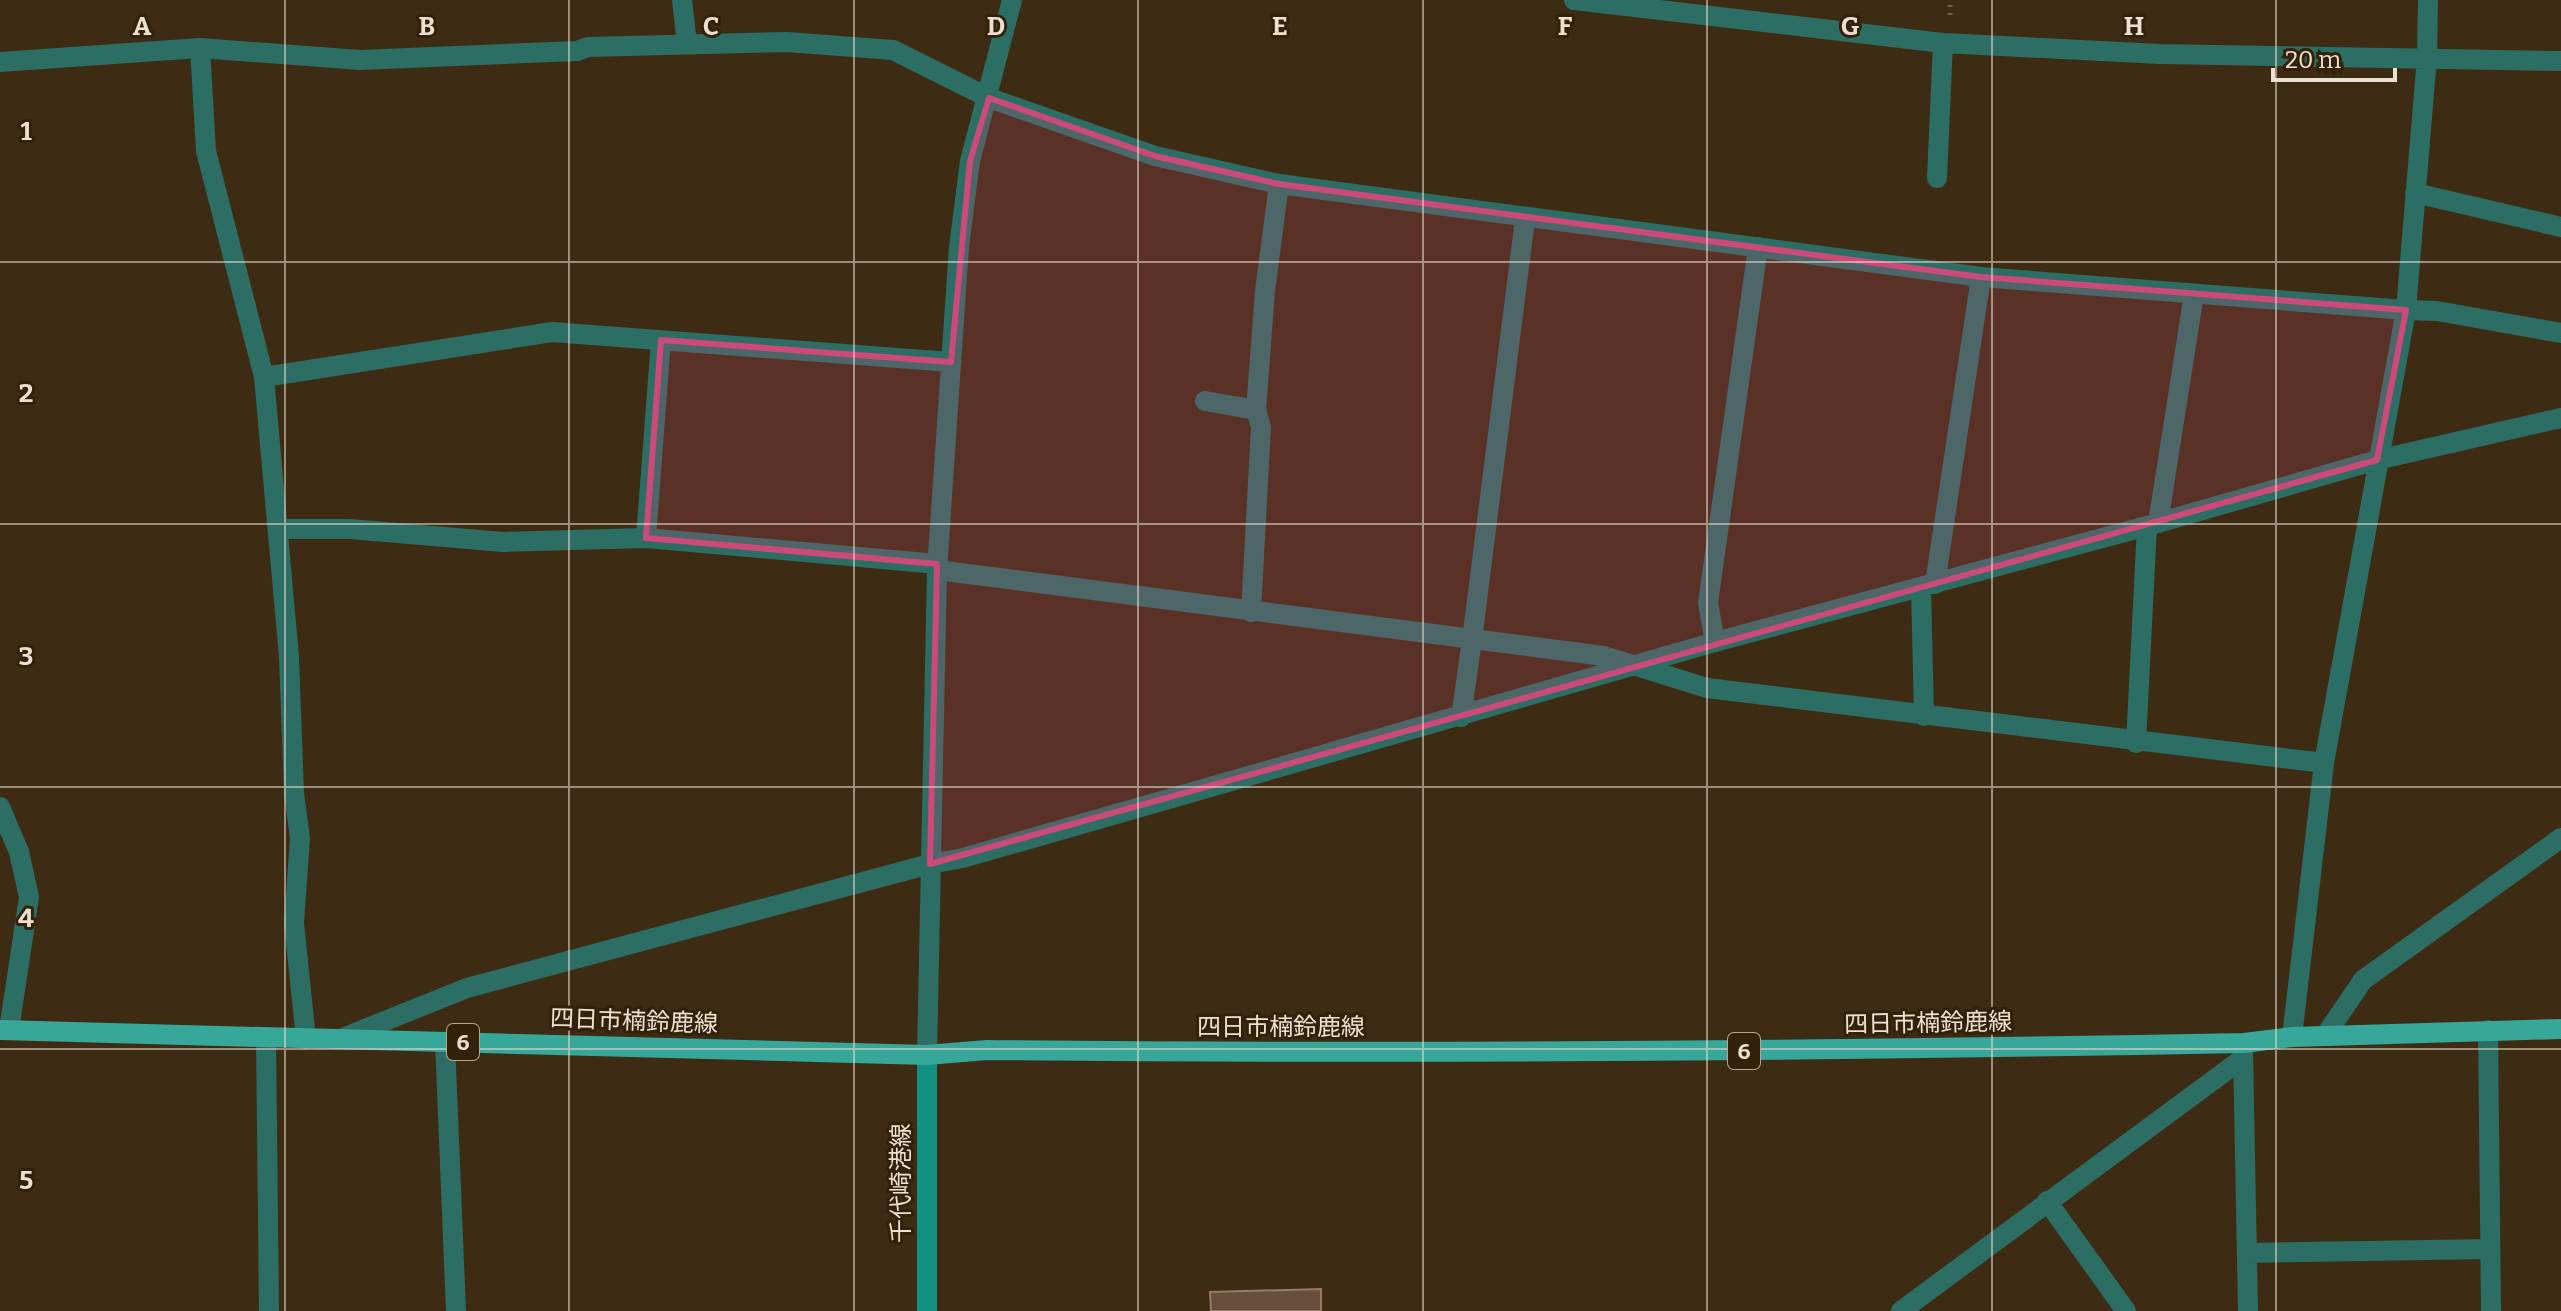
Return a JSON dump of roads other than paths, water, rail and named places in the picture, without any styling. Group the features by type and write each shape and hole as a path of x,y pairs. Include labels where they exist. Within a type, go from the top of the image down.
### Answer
{"main road":[{"name":"四日市楠鈴鹿線","path":"5,1030 927,1055 987,1050 1457,1054 2243,1051 2292,1037 2561,1029"},
{"name":"千代崎港線","path":"927,1055 927,1311"}],"street":[{"path":"682,0 687,44"},
{"path":"927,1055 938,567 959,247 970,161 989,98 1012,0"},
{"path":"1574,0 1943,43 2160,54 2561,61"},
{"path":"2292,1037 2324,763 2406,310 2427,57 2428,0"},
{"path":"0,62 200,48 360,60 787,42 893,50 989,98 1155,156 1279,184 1981,277 2437,311 2561,333"},
{"path":"1937,178 1943,43"},
{"path":"200,48 206,151 264,377 279,529 294,793 300,838 294,923 306,1039"},
{"path":"1251,612 1261,427 1256,410 1265,291 1279,184"},
{"path":"2415,193 2561,227"},
{"path":"1461,717 1525,219"},
{"path":"1715,642 1708,603 1758,247"},
{"path":"1924,716 1928,586 1981,277"},
{"path":"2136,743 2152,525 2194,294"},
{"path":"264,377 552,332 951,362"},
{"path":"646,538 661,340"},
{"path":"1205,401 1256,410"},
{"path":"339,1040 467,988 930,864 963,858 1715,642 2152,525 2377,460 2561,418"},
{"path":"279,529 350,529 503,542 646,538 938,567 1251,612 1604,656 1707,688 2136,743 2324,763"},
{"path":"0,807 19,852 29,897 5,1030"},
{"path":"2325,1036 2363,980 2561,838"},
{"path":"2488,1030 2491,1311"},
{"path":"266,1037 269,1311"},
{"path":"445,1042 456,1311"},
{"path":"1901,1311 2243,1051"},
{"path":"2243,1051 2248,1311"},
{"path":"2047,1201 2126,1311"},
{"path":"2247,1253 2490,1249"}]}
